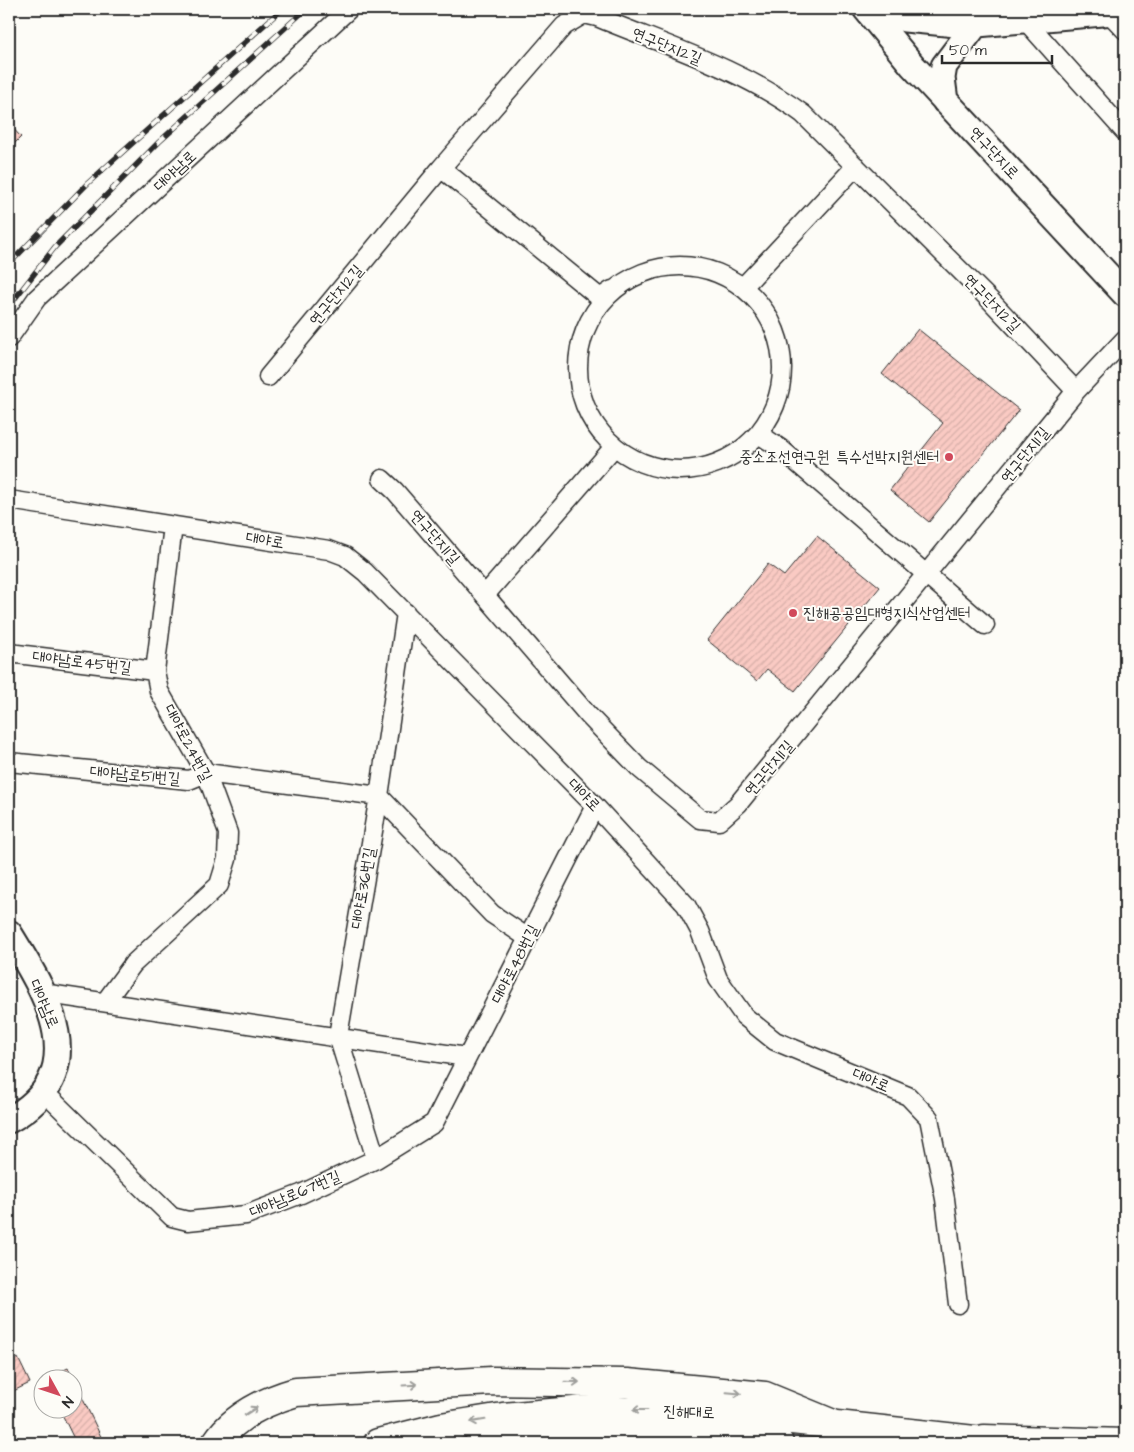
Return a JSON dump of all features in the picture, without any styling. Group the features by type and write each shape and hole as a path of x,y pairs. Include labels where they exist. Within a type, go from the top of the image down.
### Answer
{"main road":[{"path":"216,1443 228,1428 253,1410 266,1402 296,1392 492,1381 627,1383 766,1396 838,1426"},
{"name":"진해대로","path":"378,1443 441,1427 503,1417 586,1410 746,1414 838,1426 1002,1443"},
{"name":"진해대로","path":"479,1443 506,1439 587,1434 714,1437 779,1443"},
{"path":"637,1443 714,1437"},
{"path":"963,1439 1125,1442"}],"street":[{"name":"대야남로","path":"9,338 38,298 349,9"},
{"name":"연구단지로","path":"866,9 945,100 1125,294"},
{"path":"878,9 905,19 943,24 976,24 1117,11 1125,30"},
{"name":"연구단지2길","path":"268,377 441,168 564,26 584,14 597,17 748,79 781,98 803,114 991,301 1076,391"},
{"path":"1025,20 1125,132"},
{"path":"945,100 942,78 944,66 976,24"},
{"path":"744,286 856,166"},
{"path":"441,168 600,298 612,290 636,274 663,266 692,265 720,272 744,286 767,310 780,340 784,373 776,406 759,434 735,455 705,468 673,471 642,464 614,447 594,425 582,398 577,369 581,340 593,313 612,290"},
{"name":"연구단지1길","path":"382,479 395,491 588,715 639,768 700,819 719,821 738,804 929,574 1076,391 1125,339"},
{"path":"759,434 781,449 929,574 985,625"},
{"path":"485,595 614,447"},
{"name":"대야로","path":"9,500 338,553 365,572 595,806 686,905 700,931 718,979 744,1016 775,1041 908,1096 929,1118 945,1199 958,1304"},
{"name":"대야로24번길","path":"105,1002 133,964 219,885 227,860 228,833 206,774 159,691 155,671 173,526"},
{"name":"대야로36번길","path":"376,1159 338,1036 379,796 406,613"},
{"name":"대야남로45번길","path":"9,653 155,671"},
{"name":"대야남로51번길","path":"9,762 189,780 206,774 379,796"},
{"path":"379,796 492,914 528,938"},
{"name":"대야로48번길","path":"434,1123 595,806"},
{"name":"대야남로","path":"9,933 42,993 57,1033 59,1058 54,1075 44,1092 27,1108 9,1120"},
{"path":"42,993 338,1036 466,1057"},
{"name":"대야남로67번길","path":"44,1092 172,1217 188,1221 246,1215 301,1194 376,1159 434,1123"}],"building":[{"path":"9,124 21,137 9,149"},
{"name":"중소조선연구원 특수선박지원센터","path":"918,329 1019,410 929,522 890,490 943,423 882,374"},
{"name":"진해공공임대형지식산업센터","path":"817,536 880,587 795,691 767,669 757,681 707,640 768,564 784,576"},
{"path":"18,1358 30,1383 9,1393 9,1363"},
{"path":"82,1397 104,1443 76,1443 65,1420 82,1420"}],"railway":[{"path":"9,264 88,183 282,9"},
{"path":"9,306 55,247 159,142 306,9"}],"place":[{"name":"중소조선연구원 특수선박지원센터","path":"949,457"},
{"name":"진해공공임대형지식산업센터","path":"793,613"}]}
